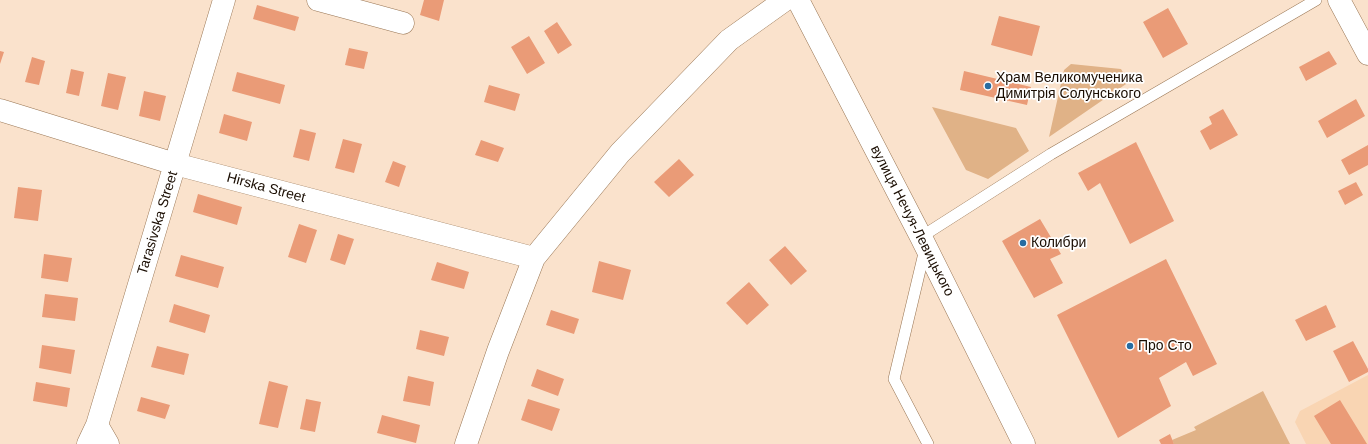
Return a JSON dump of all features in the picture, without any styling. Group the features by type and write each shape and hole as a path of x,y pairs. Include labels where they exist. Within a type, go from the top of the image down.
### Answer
{"street":[{"name":"Tarasivska Street","path":"93,434 224,0"},
{"path":"318,0 403,23"},
{"path":"466,444 498,351 534,258 620,153 729,40 785,0"},
{"name":"вулиця Нечуя-Левицького","path":"798,0 923,242 1024,444"},
{"path":"1339,0 1368,54"},
{"name":"Hirska Street","path":"0,110 175,164 534,258"},
{"path":"93,434 108,444"}],"lane":[{"path":"928,444 894,379 923,242 1051,154 1316,0"}],"shaded area":[{"path":"1071,64 1121,69 1129,82 1049,137 1064,70"},
{"path":"932,107 1016,128 1029,151 988,179 966,170"},
{"path":"1368,375 1368,444 1306,444 1295,422 1300,411"},
{"path":"1263,391 1290,444 1174,444 1172,440 1196,430 1194,427"}],"building":[{"path":"424,0 444,0 439,21 420,15"},
{"path":"257,5 299,17 295,31 253,19"},
{"path":"1168,8 1188,44 1163,58 1143,22"},
{"path":"999,16 1040,26 1032,56 991,45"},
{"path":"557,22 572,45 558,54 544,31"},
{"path":"529,36 545,63 527,74 511,47"},
{"path":"349,48 368,52 364,69 345,65"},
{"path":"0,51 4,52 0,64"},
{"path":"1329,51 1337,64 1306,81 1299,67"},
{"path":"32,57 45,61 39,85 25,82"},
{"path":"71,69 84,72 79,96 66,93"},
{"path":"964,71 1031,87 1027,105 960,90"},
{"path":"237,72 285,85 280,104 232,91"},
{"path":"108,73 126,77 118,110 101,106"},
{"path":"489,85 520,94 515,111 484,102"},
{"path":"144,91 166,96 160,121 139,116"},
{"path":"1356,99 1365,116 1327,138 1318,121"},
{"path":"1223,109 1238,135 1210,150 1200,131 1212,124 1209,117"},
{"path":"224,114 252,122 247,141 219,133"},
{"path":"300,129 316,133 309,161 293,157"},
{"path":"343,139 362,144 354,173 335,168"},
{"path":"481,140 504,148 498,162 475,155"},
{"path":"1136,142 1174,221 1130,244 1100,183 1088,191 1078,173"},
{"path":"1368,145 1368,165 1349,175 1341,160"},
{"path":"679,159 694,175 669,197 654,182"},
{"path":"393,161 406,166 399,187 385,182"},
{"path":"1356,182 1363,195 1345,205 1338,191"},
{"path":"18,187 42,190 38,221 14,218"},
{"path":"198,194 242,207 237,225 193,212"},
{"path":"1040,219 1061,254 1050,259 1063,283 1034,298 1002,241"},
{"path":"299,224 317,230 306,263 288,257"},
{"path":"338,234 354,239 345,265 330,260"},
{"path":"785,246 807,271 791,285 769,260"},
{"path":"44,254 72,258 68,282 41,278"},
{"path":"181,255 224,267 218,288 175,276"},
{"path":"1166,259 1217,364 1193,376 1186,362 1159,378 1171,406 1118,438 1057,315"},
{"path":"599,261 631,270 623,300 592,292"},
{"path":"437,262 469,272 464,289 431,280"},
{"path":"749,282 769,305 747,325 726,303"},
{"path":"45,294 78,298 75,321 42,317"},
{"path":"174,304 210,315 205,333 169,322"},
{"path":"1326,305 1336,327 1306,341 1295,320"},
{"path":"551,310 579,319 574,334 546,325"},
{"path":"420,330 449,337 444,356 416,349"},
{"path":"1353,341 1368,369 1368,372 1349,382 1333,351"},
{"path":"42,345 75,350 71,374 39,368"},
{"path":"157,346 189,354 184,375 151,367"},
{"path":"537,369 564,379 558,396 531,386"},
{"path":"408,376 434,382 430,406 403,401"},
{"path":"269,381 288,386 278,428 259,424"},
{"path":"36,382 70,388 67,407 33,401"},
{"path":"141,397 170,405 165,419 137,411"},
{"path":"306,399 321,402 315,432 300,429"},
{"path":"528,399 560,409 552,431 521,420"},
{"path":"1340,400 1367,444 1331,444 1314,416"},
{"path":"382,415 420,425 416,443 377,433"},
{"path":"1170,434 1174,444 1161,444 1159,440"}],"place":[{"name":"Храм Великомученика Димитрія Солунського","path":"988,86"},
{"name":"Колибри","path":"1023,243"},
{"name":"Про Сто","path":"1130,346"}]}
